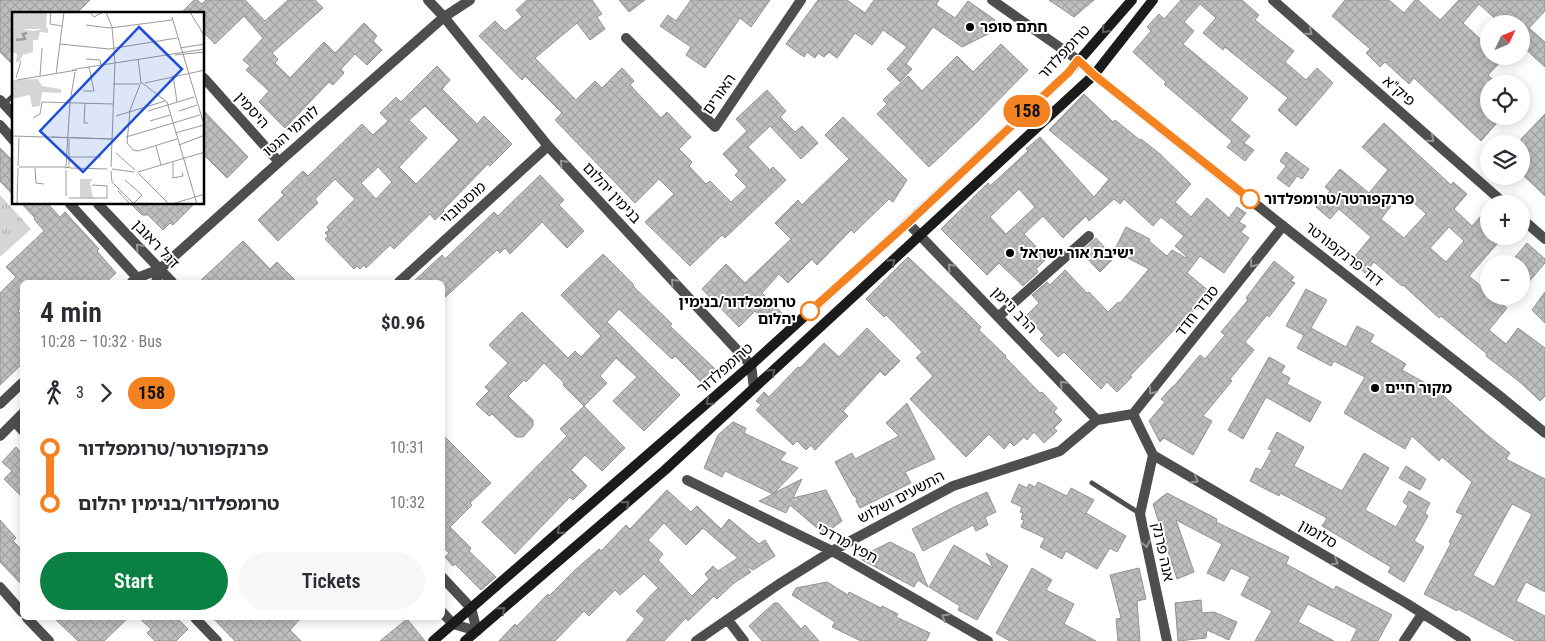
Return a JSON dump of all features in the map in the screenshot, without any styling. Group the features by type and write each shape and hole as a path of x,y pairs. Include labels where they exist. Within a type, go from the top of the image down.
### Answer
{"main road":[{"name":"טרומפלדור","path":"433,641 751,365 908,223 1069,72 1132,0"},
{"path":"465,641 666,470 1094,75 1153,0"}],"street":[{"name":"בנימין יהלום","path":"428,0 444,17 548,146 751,365"},
{"name":"לוחמי הגטו","path":"139,280 160,269 444,17 470,0"},
{"name":"האורים","path":"626,38 715,127 801,0"},
{"name":"דוד פרנקפורטר","path":"992,0 1078,60 1094,75 1283,226 1545,433"},
{"name":"פיק\"א","path":"1273,0 1495,195"},
{"name":"היסמין","path":"205,79 279,162"},
{"path":"2,102 12,113"},
{"path":"0,125 12,139"},
{"name":"מוסטובוי","path":"401,280 548,146"},
{"path":"71,205 136,280"},
{"name":"דגל ראובן","path":"99,205 170,280"},
{"name":"הרב ניימן","path":"908,223 1097,420"},
{"name":"סנדר חדד","path":"1134,414 1283,226"},
{"path":"1530,226 1545,239"},
{"path":"999,316 1089,236"},
{"path":"157,280 160,269"},
{"path":"751,365 754,388"},
{"path":"0,404 20,385"},
{"path":"1097,420 1134,414 1153,455"},
{"path":"0,436 19,418"},
{"name":"התשעים ושלוש","path":"696,641 779,584 832,551 953,486 1060,451 1097,420"},
{"name":"אנה פרנק","path":"1153,455 1140,514 1167,641"},
{"name":"סלומון","path":"1153,455 1466,641"},
{"name":"חפץ מרדכי","path":"687,480 832,551 988,641"},
{"path":"445,580 471,608 477,631"},
{"path":"0,588 20,610"},
{"path":"1404,641 1422,614"},
{"path":"445,615 453,624 477,631"},
{"path":"29,620 49,641"},
{"path":"197,620 217,641"},
{"path":"728,620 744,641"}],"lane":[{"path":"1092,482 1140,514"}],"green space":[{"path":"0,195 31,229 0,257"}],"building":[{"path":"0,0 90,0 78,12 12,12 12,64 0,52"},
{"path":"194,0 202,4 206,0 245,0 265,21 288,0 315,0 323,8 272,53 278,59 275,63 290,78 324,42 335,53 364,23 377,36 373,41 382,50 367,65 355,54 341,69 344,73 333,85 329,82 285,128 259,102 269,91 246,70 250,66 243,60 263,38 244,16 215,44 205,34 205,12 182,12"},
{"path":"527,0 592,0 602,14 597,17 605,29 590,40 577,23 535,58 576,100 595,81 602,88 622,68 634,81 630,85 661,118 667,112 691,137 679,149 692,162 689,166 706,184 710,181 731,202 747,187 735,175 739,171 723,154 747,131 736,119 767,90 786,111 780,117 795,132 802,126 818,143 801,159 770,126 748,147 770,170 773,167 786,180 725,238 722,235 690,266 645,222 674,194 659,179 635,203 555,120 562,113 525,76 522,80 479,36 495,21 505,31 522,17 516,10"},
{"path":"619,0 645,0 629,12"},
{"path":"691,0 770,0 751,27 740,18 705,68 686,55 691,47 660,26 668,15 676,21"},
{"path":"818,0 847,0 865,13 874,0 939,0 936,5 955,18 968,1 995,20 988,31 990,33 962,47 933,27 906,64 912,69 900,82 887,69 907,47 883,30 872,45 855,33 837,58 829,52 824,57 818,53 815,58 807,52 804,57 786,44"},
{"path":"1049,0 1094,0 1074,17"},
{"path":"1181,0 1242,0 1259,15 1255,20 1294,51 1285,62 1306,80 1317,68 1333,83 1296,126 1278,110 1288,98 1225,47 1223,50 1203,33 1216,18 1200,4 1184,22 1194,31 1183,44 1248,98 1230,120 1250,136 1244,143 1254,150 1245,161 1227,147 1232,141 1164,84 1166,82 1133,52 1151,31 1147,27 1159,14 1164,19"},
{"path":"1345,0 1389,0 1404,13 1415,0 1418,0 1440,20 1459,0 1545,0 1545,11 1530,27 1530,15 1491,15 1479,4 1463,23 1480,39 1480,65 1497,65 1488,75 1480,75 1480,125 1495,125 1486,135 1480,135 1480,140 1414,78 1409,84 1385,62 1380,67 1366,53 1370,49 1332,16"},
{"path":"1530,29 1545,42 1545,67 1530,53"},
{"path":"1001,44 1028,70 929,167 877,114 887,104 883,100 908,76 922,91 957,56 973,72"},
{"path":"437,66 450,80 442,89 477,124 484,116 512,144 490,166 488,164 435,220 430,214 394,249 390,245 366,268 364,265 360,269 357,266 354,269 325,239 328,236 325,233 329,230 327,227 355,199 335,179 315,199 318,203 278,241 258,220 284,195 281,192 303,171 308,176 362,124 373,135 388,121 380,113 396,97 401,102","holes":["425,106 459,140 416,184 399,167 427,138 409,120","378,167 392,182 376,199 361,183"]},
{"path":"1084,94 1113,122 1115,120 1160,154 1191,184 1175,202 1191,217 1207,198 1229,218 1237,207 1246,213 1239,222 1246,226 1241,232 1249,238 1224,273 1200,256 1187,273 1210,292 1117,392 1107,382 1101,389 1064,352 1058,357 1040,339 1044,335 1026,316 1039,303 1032,295 1047,282 1050,285 1065,270 1108,312 1118,302 1120,303 1149,269 1114,251 1126,227 1150,239 1149,241 1167,256 1172,250 1187,257 1175,246 1184,236 1161,217 1153,226 1124,199 1120,204 1114,199 1089,221 1086,216 1063,238 1043,216 1024,234 1047,258 1036,269 1038,272 1023,286 999,263 987,275 941,229 988,183 990,186 1028,151 1026,149 1040,137 1094,197 1109,179 1049,130","holes":["1019,189 1035,207 1006,234 990,217"]},
{"path":"205,112 248,157 227,178 205,156"},
{"path":"1545,114 1545,196 1530,182 1530,135 1525,135"},
{"path":"843,117 907,180 893,202 889,199 854,233 851,230 817,265 812,259 788,283 779,274 762,293 783,314 771,326 755,311 739,327 702,289 726,264 745,283 791,239 775,223 798,200 802,205 849,159 825,135"},
{"path":"1384,123 1451,185 1453,182 1467,194 1454,209 1472,226 1480,217 1480,245 1496,245 1487,255 1480,255 1480,263 1469,276 1480,285 1480,305 1503,305 1507,308 1489,330 1506,344 1518,328 1545,348 1545,396 1540,401 1521,383 1486,356 1487,354 1441,316 1439,318 1403,285 1374,262 1365,273 1351,261 1371,237 1339,209 1330,219 1316,207 1330,191 1325,187 1340,169 1369,193 1388,170 1362,147","holes":["1402,192 1426,214 1404,238 1381,219","1449,227 1464,241 1446,262 1430,248"]},
{"path":"0,148 12,160 12,194 0,181"},
{"path":"1286,152 1309,169 1302,179 1297,176 1289,187 1277,178 1286,166 1280,161"},
{"path":"540,175 564,200 559,205 584,231 567,248 542,222 510,254 505,248 500,253 497,250 445,297 445,280 415,280 442,255 445,259 494,212 498,216"},
{"path":"23,205 49,205 60,217 65,212 99,249 97,251 116,273 108,280 20,280 20,308 18,311 20,314 20,366 0,385 0,293 16,277 6,267 44,231"},
{"path":"132,205 193,205 173,225 170,223 163,230 148,215 142,215"},
{"path":"1096,238 1114,258 1100,272 1081,252"},
{"path":"243,241 270,269 277,262 295,280 201,280"},
{"path":"1525,245 1529,245 1545,259 1545,263 1530,280 1530,255 1517,255"},
{"path":"603,254 672,324 670,326 715,369 702,383 675,356 672,359 619,309 607,322 680,395 644,431 613,401 637,377 616,358 600,376 607,383 584,406 544,363 526,382 524,380 508,396 533,420 533,426 523,437 516,437 492,414 489,416 476,404 489,391 485,387 508,363 489,345 522,312 568,358 575,351 581,357 601,336 561,295"},
{"path":"908,257 981,327 979,330 1057,408 1054,412 1062,420 1054,428 1057,431 1044,443 1034,432 1027,440 1024,437 1014,446 1010,442 1004,449 989,434 966,457 910,399 933,376 916,358 922,352 886,315 884,317 866,299"},
{"path":"1274,261 1294,277 1291,281 1295,283 1269,317 1267,315 1245,342 1254,350 1230,379 1232,381 1203,416 1212,421 1193,455 1164,438 1160,442 1149,421 1165,402 1161,399 1200,355 1205,359 1225,335 1221,332 1248,300 1246,298"},
{"path":"1306,289 1327,300 1311,328 1346,347 1357,326 1374,335 1370,342 1406,364 1402,370 1436,389 1510,453 1506,459 1545,479 1545,592 1526,582 1516,601 1545,616 1545,641 1516,641 1458,609 1457,611 1424,594 1451,543 1449,542 1463,515 1456,512 1472,482 1442,457 1439,461 1412,436 1405,449 1344,413 1365,377 1334,361 1331,366 1297,348 1304,335 1286,326","holes":["1512,504 1532,514 1494,587 1473,575"]},
{"path":"1545,292 1545,323 1532,310"},
{"path":"867,328 900,361 885,376 880,371 843,411 848,416 815,450 811,445 806,450 797,441 793,445 756,410 761,405 756,401 764,392 769,397 824,343 839,357"},
{"path":"1269,357 1285,366 1281,373 1290,378 1287,384 1321,402 1310,422 1266,397 1243,439 1228,430"},
{"path":"907,403 935,459 905,472 911,483 860,508 856,501 857,499 835,462 852,453 855,459 899,436 886,423"},
{"path":"584,406 625,448 602,471 585,455 571,470 587,486 573,500 570,497 515,554 482,522 567,436 560,429"},
{"path":"733,422 746,428 744,433 786,453 780,460 798,468 774,493 802,479 793,498 826,490 842,521 824,534 790,505 786,513 759,501 773,494 725,471 722,477 704,468 718,435"},
{"path":"1277,432 1304,447 1294,466 1342,491 1364,453 1389,468 1365,510 1396,527 1408,506 1403,502 1409,491 1430,503 1425,513 1428,516 1414,541 1424,547 1404,582 1388,572 1391,567 1322,526 1327,518 1280,493 1279,496 1250,481 1256,468 1261,470 1272,450 1268,449"},
{"path":"445,437 491,483 470,503 472,505 450,527 471,548 469,551 496,577 481,590 455,564 453,566 445,557 449,553 445,549"},
{"path":"16,447 20,451 20,495 4,479 12,471 2,462"},
{"path":"1406,466 1426,479 1420,490 1399,478"},
{"path":"1038,482 1067,496 1071,488 1094,500 1086,513 1126,536 1117,552 1110,548 1097,569 1066,551 1062,559 1040,547 1045,538 1021,527 1024,520 1021,519 1023,513 1020,512 1022,507 1011,502 1019,484 1027,488 1029,484 1035,487"},
{"path":"667,490 691,512 697,506 721,529 729,519 759,544 765,540 775,556 753,570 745,565 751,572 734,583 717,599 714,596 688,621 686,618 664,641 626,641 645,619 636,611 658,588 644,574 620,595 615,590 589,616 584,611 555,641 499,641 575,570 599,549 601,551 626,525 630,529","holes":["664,523 686,545 703,528 738,558 718,571 713,566 705,574 709,579 692,596 658,560 663,554 648,540"]},
{"path":"987,492 996,512 985,517 988,525 976,531 973,525 923,551 912,529"},
{"path":"1167,493 1217,519 1216,522 1289,557 1286,564 1334,590 1336,586 1392,615 1378,641 1351,641 1357,629 1308,604 1298,622 1334,641 1255,641 1272,611 1241,595 1250,577 1231,568 1224,581 1207,573 1222,544 1176,520 1194,572 1177,579 1153,504"},
{"path":"0,520 16,538 13,541 20,548 20,583 0,562"},
{"path":"890,542 914,554 928,587 918,580 914,587 862,560 868,549 872,551"},
{"path":"954,545 993,568 986,553 1008,566 977,620 958,610 960,606 929,587"},
{"path":"1032,568 1052,580 1046,590 1074,604 1064,624 1096,641 1010,641 996,633"},
{"path":"1139,568 1146,599 1137,601 1140,641 1118,641 1116,619 1121,618 1110,575"},
{"path":"827,582 848,595 849,592 881,608 882,606 898,614 896,617 930,633 926,641 861,641 832,627 835,622 792,595 796,588"},
{"path":"1201,600 1202,613 1214,612 1237,622 1229,640 1207,630 1206,638 1178,641 1175,603"},
{"path":"774,603 778,603 801,629 805,625 819,641 762,641 749,626"},
{"path":"56,620 126,620 104,641 78,641"},
{"path":"141,620 179,620 188,629 176,641 155,641 147,633 151,629"},
{"path":"215,620 299,620 290,630 301,641 235,641"},
{"path":"408,620 425,641 380,641"}],"bus line":[{"name":"158","path":"810,311 908,223 1069,72 1078,60 1094,75 1250,199"}],"place":[{"name":"חתם סופר","path":"970,27"},
{"name":"פרנקפורטר/טרומפלדור","path":"1250,199"},
{"name":"ישיבת אור ישראל","path":"1010,253"},
{"name":"טרומפלדור/בנימין יהלום","path":"810,311"},
{"name":"מקור חיים","path":"1375,388"}]}
